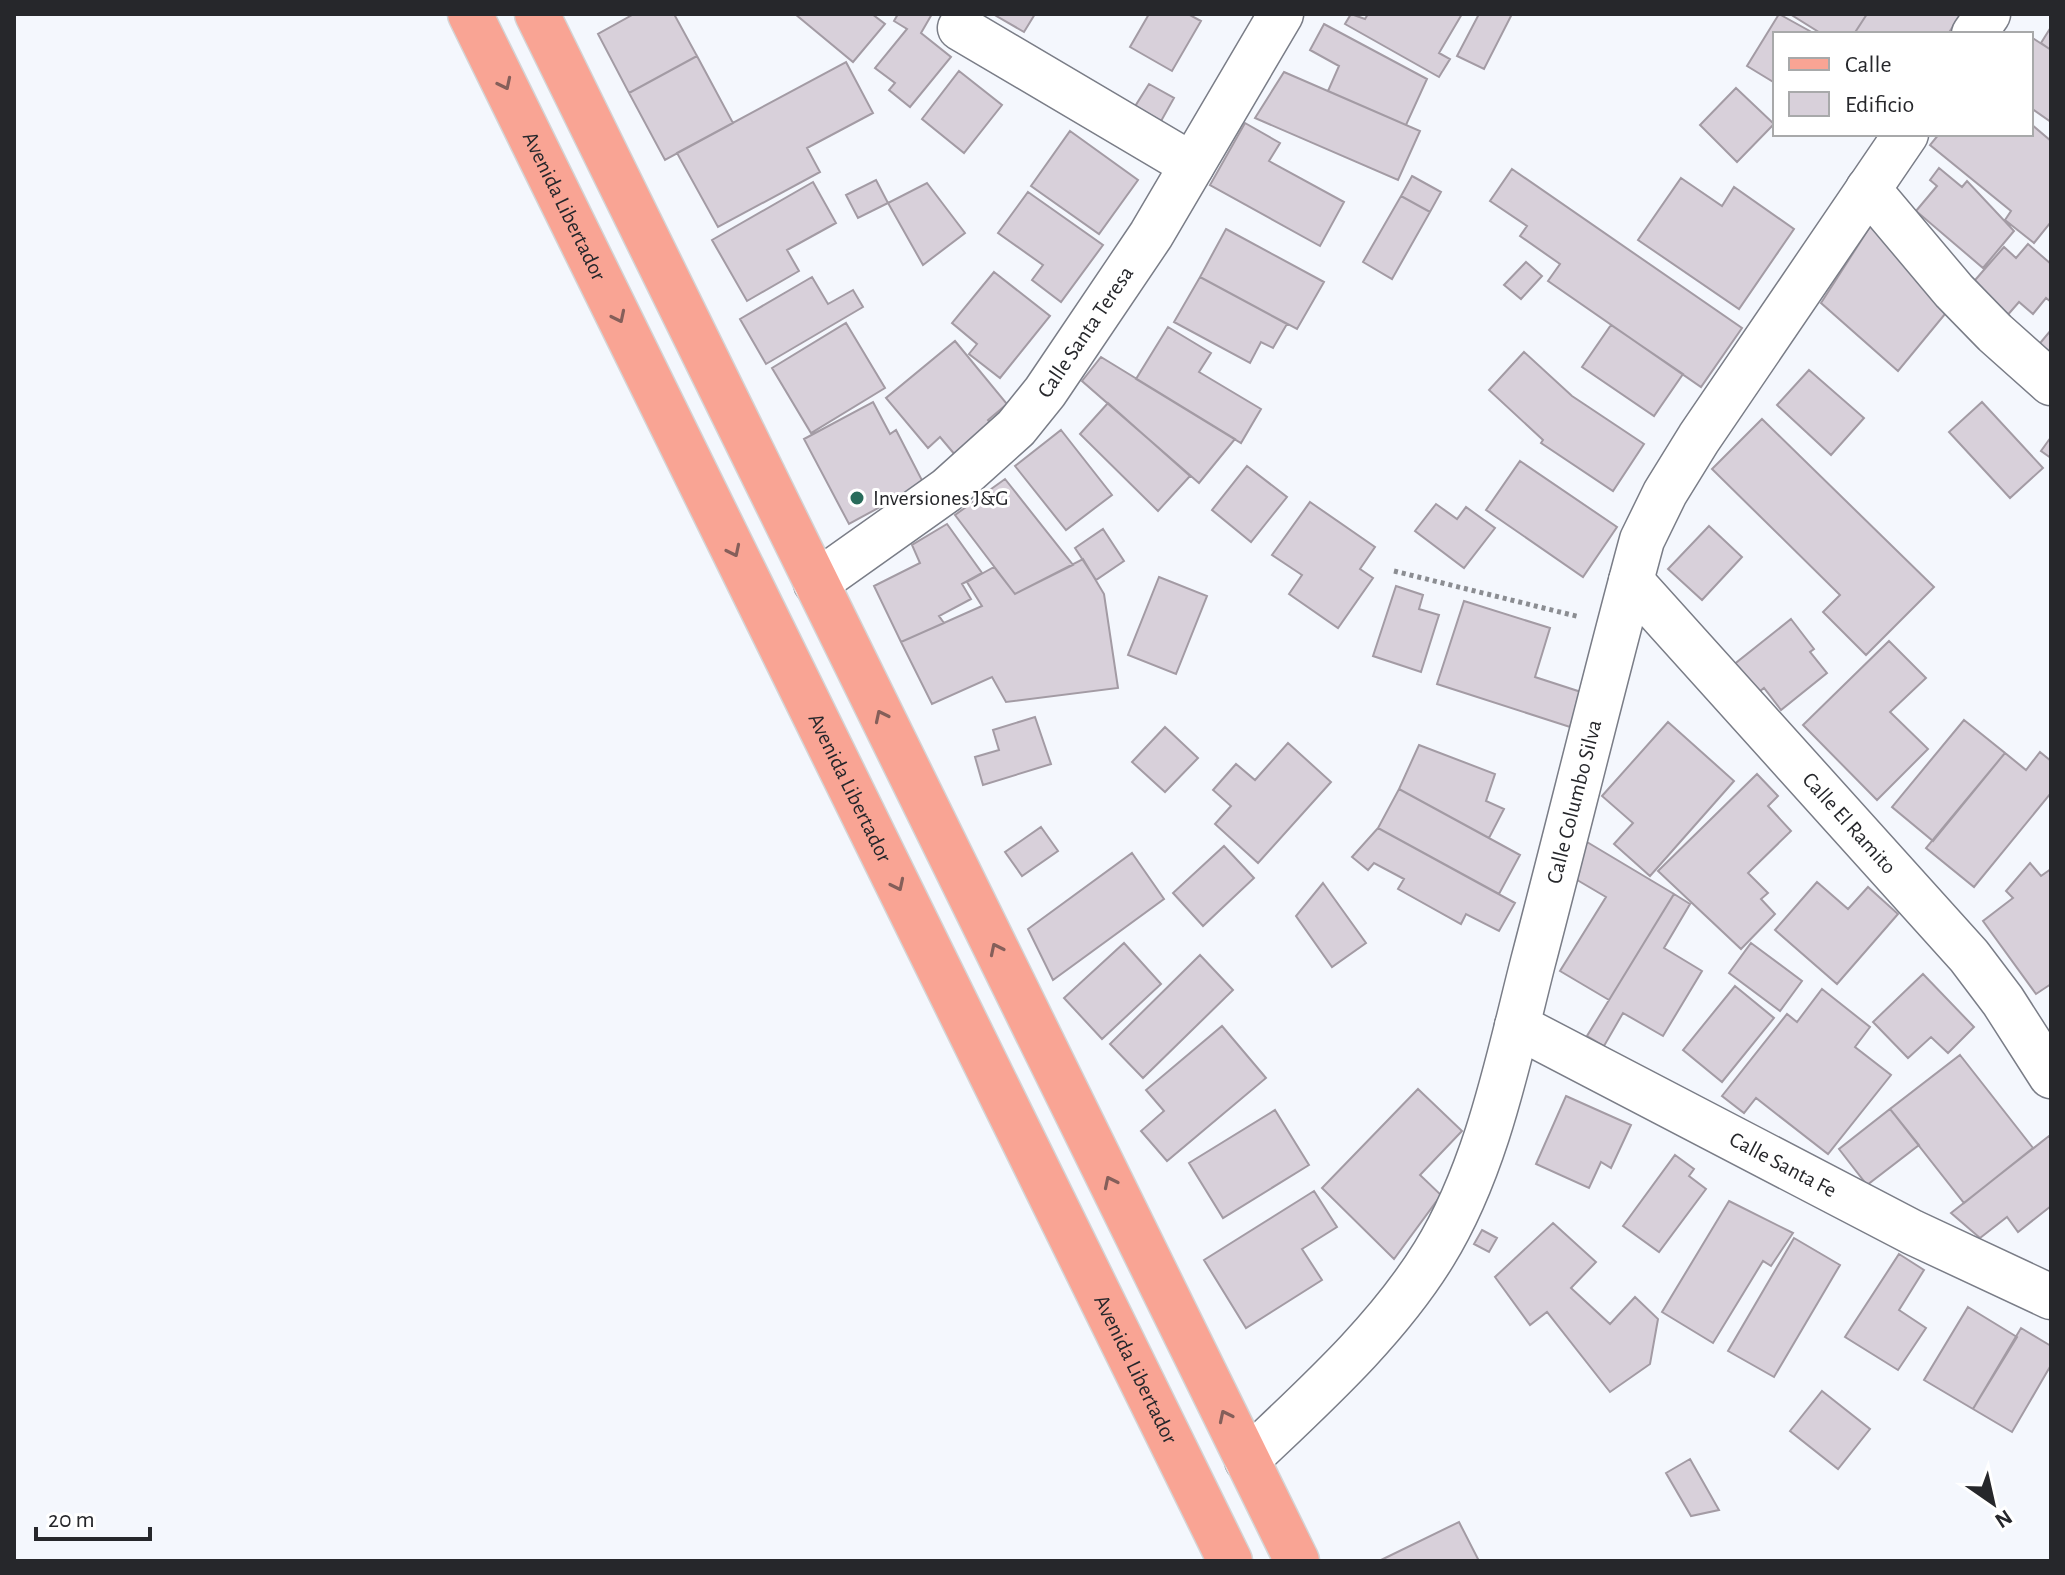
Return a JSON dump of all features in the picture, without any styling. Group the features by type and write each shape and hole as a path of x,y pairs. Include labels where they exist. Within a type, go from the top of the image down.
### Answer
{"main road":[{"name":"Avenida Libertador","path":"470,14 1230,1561"},
{"path":"537,14 1297,1561"}],"street":[{"name":"Calle Santa Teresa","path":"816,583 947,490 980,464 1016,428 1045,392 1151,235 1281,14"},
{"path":"1975,32 1988,14"},
{"path":"960,28 1192,165"},
{"name":"Calle Columbo Silva","path":"1247,1460 1390,1314 1433,1256 1459,1210 1479,1160 1517,1026 1642,540 1665,493 1699,438 1905,136"},
{"path":"1868,189 1954,291 2051,383"},
{"name":"Calle El Ramito","path":"1631,581 1969,956 2012,1013 2051,1076"},
{"name":"Calle Santa Fe","path":"1517,1026 1912,1232 2051,1297"}],"path":[{"path":"1394,571 1620,626"}],"building":[{"path":"634,14 674,14 697,56 629,93 598,34"},
{"path":"795,14 872,14 885,24 853,62"},
{"path":"898,14 932,14 921,33 951,57 910,107 889,90 895,83 875,68 907,29 894,21"},
{"path":"993,14 1035,14 1024,32"},
{"path":"1149,14 1188,14 1201,21 1172,71 1130,47"},
{"path":"1351,14 1365,19 1368,14 1462,14 1439,53 1450,59 1439,77 1345,24"},
{"path":"1479,14 1512,14 1484,69 1457,56"},
{"path":"1779,14 1811,32 1773,32 1773,82 1747,66"},
{"path":"1790,14 1867,14 1855,32 1819,32"},
{"path":"1867,14 1961,14 1949,32 1855,32"},
{"path":"1324,24 1427,79 1406,125 1328,91 1339,66 1310,50"},
{"path":"2051,27 2051,50 2041,43"},
{"path":"2033,38 2051,50 2051,122 2033,109"},
{"path":"697,56 733,123 665,160 629,93"},
{"path":"846,62 873,113 807,148 820,172 718,227 677,153"},
{"path":"959,71 1002,105 964,153 922,119"},
{"path":"1284,72 1420,131 1398,180 1255,118"},
{"path":"1149,84 1174,98 1160,123 1134,108"},
{"path":"1736,88 1773,123 1737,162 1700,125"},
{"path":"1245,123 1280,143 1269,161 1344,202 1320,246 1210,185"},
{"path":"2033,126 2051,141 2051,222 2034,243 2005,220 2011,211 1930,145 1937,136 2033,136"},
{"path":"1070,131 1138,180 1099,234 1031,186"},
{"path":"1939,168 1962,187 1967,181 2014,231 1983,268 1916,211 1937,186 1930,180"},
{"path":"1512,169 1742,328 1701,387 1548,281 1560,264 1520,236 1527,226 1490,201"},
{"path":"1412,176 1441,192 1430,212 1401,196"},
{"path":"1681,178 1722,206 1734,187 1794,229 1739,309 1638,240"},
{"path":"876,180 888,203 858,218 846,195"},
{"path":"813,182 836,223 787,250 799,271 747,301 712,240"},
{"path":"927,183 965,233 923,265 888,203"},
{"path":"1028,192 1103,245 1061,302 1032,280 1043,265 998,233"},
{"path":"1401,196 1430,212 1392,279 1363,262"},
{"path":"1875,219 1950,308 1898,371 1821,303"},
{"path":"1226,229 1324,282 1297,329 1200,277"},
{"path":"2028,244 2051,264 2051,302 2046,298 2033,314 2019,302 2005,318 1969,287 2004,247 2016,258"},
{"path":"1526,262 1542,276 1521,299 1504,285"},
{"path":"994,272 1050,316 1000,378 969,354 977,344 952,323"},
{"path":"812,277 828,304 853,290 863,307 766,364 740,319"},
{"path":"1200,277 1287,324 1273,348 1261,342 1250,363 1174,322"},
{"path":"846,323 885,388 811,433 772,368"},
{"path":"1611,325 1683,374 1654,416 1582,367"},
{"path":"1168,327 1211,353 1199,372 1261,409 1241,443 1136,379"},
{"path":"2051,330 2051,361 2036,348"},
{"path":"955,341 1007,404 988,420 993,426 956,456 940,437 928,448 886,398"},
{"path":"1524,352 1572,396 1644,444 1613,491 1541,443 1543,440 1489,390"},
{"path":"1101,357 1235,439 1199,483 1082,381"},
{"path":"1809,370 1864,418 1831,455 1777,405"},
{"path":"873,402 890,434 896,430 926,488 893,505 891,501 849,524 804,439"},
{"path":"1982,402 2043,468 2010,498 1949,432"},
{"path":"1108,403 1190,476 1158,511 1080,434"},
{"path":"1762,419 1934,587 1866,655 1823,612 1840,595 1712,469"},
{"path":"1061,430 1112,495 1066,530 1015,466"},
{"path":"2051,437 2051,458 2041,451"},
{"path":"1520,461 1617,527 1583,577 1486,510"},
{"path":"1247,466 1287,497 1251,542 1212,510"},
{"path":"1005,479 1073,565 1015,594 955,515"},
{"path":"1310,502 1375,547 1360,569 1373,578 1338,628 1289,594 1302,575 1272,555"},
{"path":"1436,504 1457,519 1466,507 1495,528 1464,568 1415,531"},
{"path":"947,524 982,573 962,584 971,599 939,616 944,623 901,642 874,586 920,563 912,545"},
{"path":"1709,526 1742,557 1702,600 1668,569"},
{"path":"1103,529 1124,561 1096,580 1075,548"},
{"path":"1083,559 1104,594 1118,688 1006,702 992,677 932,704 901,642 982,606 967,582 994,567 1015,594"},
{"path":"1159,577 1207,596 1176,674 1128,655"},
{"path":"1396,586 1423,595 1419,609 1439,615 1421,672 1373,656"},
{"path":"1464,601 1550,628 1535,677 1581,692 1570,727 1437,684"},
{"path":"1791,619 1814,649 1810,652 1827,673 1781,710 1764,688 1755,695 1732,666"},
{"path":"1889,641 1926,678 1890,712 1928,749 1877,800 1803,725"},
{"path":"1035,717 1051,764 983,785 975,757 999,750 993,730"},
{"path":"1964,720 2005,753 1933,841 1892,807"},
{"path":"1668,722 1734,781 1650,876 1614,844 1633,823 1602,796"},
{"path":"1165,727 1198,758 1165,792 1132,762"},
{"path":"1288,743 1331,782 1258,863 1215,824 1231,806 1213,790 1236,764 1255,780"},
{"path":"1419,745 1495,774 1486,801 1504,809 1489,838 1399,789"},
{"path":"2040,752 2051,761 2051,793 1974,887 1926,848 2005,753 2026,770"},
{"path":"1757,774 1778,796 1768,806 1791,831 1748,873 1768,893 1761,899 1775,914 1741,949 1658,871"},
{"path":"1399,789 1520,855 1499,894 1378,828"},
{"path":"1041,827 1058,851 1022,876 1005,852"},
{"path":"1378,828 1515,903 1499,931 1466,914 1461,924 1398,889 1404,879 1374,863 1368,870 1352,857"},
{"path":"1587,842 1674,894 1609,1000 1560,971 1606,897 1567,874"},
{"path":"1224,846 1254,878 1203,926 1173,893"},
{"path":"1132,853 1164,899 1053,980 1028,929"},
{"path":"2030,863 2041,876 2051,869 2051,984 2036,994 1983,921 2013,898 2006,891"},
{"path":"1817,882 1848,909 1868,887 1898,914 1837,984 1775,930"},
{"path":"1323,883 1366,943 1332,967 1296,916"},
{"path":"1674,894 1690,904 1664,948 1702,971 1663,1036 1623,1013 1604,1046 1587,1036"},
{"path":"1124,943 1161,984 1102,1039 1064,998"},
{"path":"1751,943 1802,981 1780,1011 1729,973"},
{"path":"1200,955 1233,990 1143,1078 1110,1044"},
{"path":"1923,974 1974,1027 1948,1053 1931,1037 1908,1058 1873,1022"},
{"path":"1735,986 1774,1018 1722,1082 1683,1050"},
{"path":"1822,989 1870,1027 1855,1047 1891,1075 1828,1154 1756,1098 1744,1113 1722,1096 1787,1014 1797,1022"},
{"path":"1222,1026 1266,1078 1167,1161 1141,1131 1164,1111 1146,1090"},
{"path":"1960,1055 2033,1148 1964,1203 1890,1109"},
{"path":"1418,1089 1462,1131 1420,1175 1441,1195 1394,1259 1322,1188"},
{"path":"1566,1096 1631,1125 1611,1168 1601,1162 1589,1188 1536,1164"},
{"path":"1890,1109 1919,1145 1867,1185 1839,1149"},
{"path":"1275,1110 1309,1165 1223,1218 1189,1163"},
{"path":"2049,1136 2051,1206 2018,1232 2007,1217 1980,1238 1951,1213"},
{"path":"1675,1155 1694,1169 1689,1176 1706,1189 1659,1252 1623,1226"},
{"path":"1314,1191 1337,1227 1302,1249 1322,1280 1246,1328 1204,1260"},
{"path":"1729,1201 1793,1233 1771,1266 1763,1261 1713,1343 1662,1312"},
{"path":"1553,1223 1596,1262 1571,1288 1610,1324 1635,1297 1658,1319 1650,1364 1610,1392 1547,1312 1530,1325 1495,1277"},
{"path":"1482,1230 1497,1238 1489,1252 1474,1244"},
{"path":"1794,1238 1840,1265 1774,1377 1728,1351"},
{"path":"1899,1254 1924,1270 1899,1310 1926,1328 1898,1370 1845,1337"},
{"path":"1968,1307 2017,1337 1973,1409 1924,1380"},
{"path":"2021,1328 2051,1346 2051,1365 2012,1432 1973,1409"},
{"path":"1822,1391 1870,1429 1838,1469 1790,1431"},
{"path":"1690,1459 1719,1510 1691,1516 1666,1473"},
{"path":"1459,1522 1479,1561 1379,1561"}],"place":[{"name":"Inversiones J&G","path":"857,498"}]}
